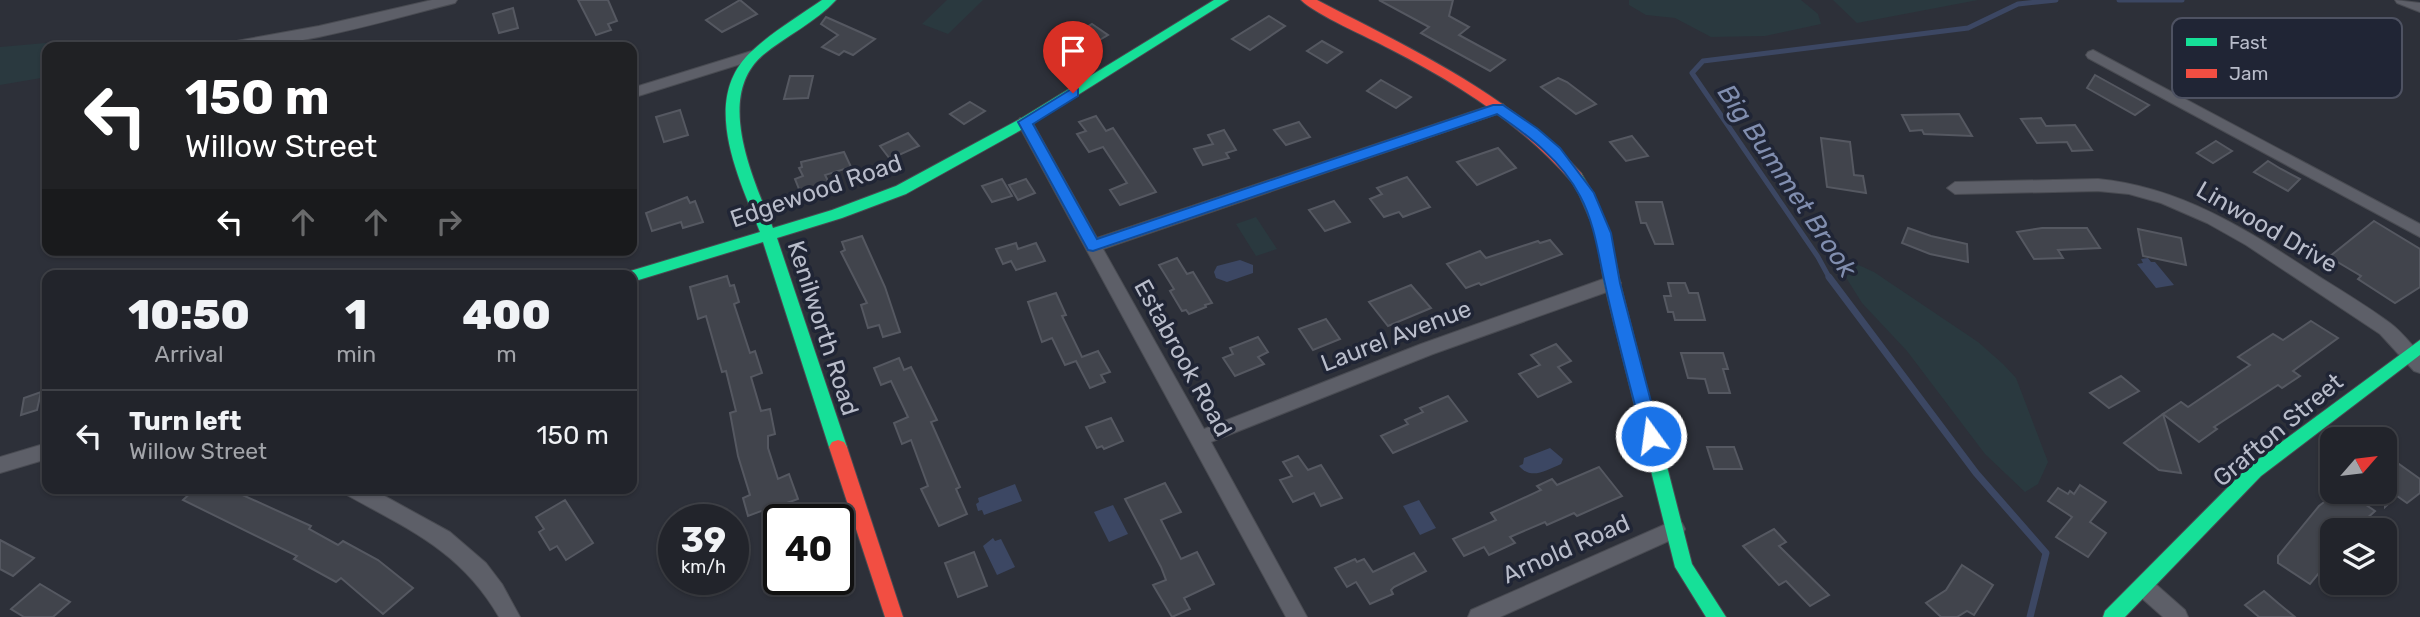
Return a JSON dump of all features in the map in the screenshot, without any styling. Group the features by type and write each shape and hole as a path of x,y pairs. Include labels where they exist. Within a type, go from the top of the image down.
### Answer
{"street":[{"path":"258,42 319,31 450,0"},
{"path":"637,91 755,55 831,0"},
{"name":"Edgewood Road","path":"637,275 769,236 901,190 1025,122 1223,0"},
{"path":"1307,0 1452,79 1498,108 1540,139 1578,179 1603,233 1612,283 1684,567 1717,617"},
{"path":"2402,0 2420,8"},
{"name":"Kenilworth Road","path":"755,55 738,82 731,121 735,144 769,236 894,617"},
{"path":"2093,55 2172,98"},
{"path":"2173,98 2420,231"},
{"path":"1093,246 1498,108"},
{"name":"Estabrook Road","path":"1025,122 1297,617"},
{"name":"Linwood Drive","path":"1955,188 2098,185 2129,188 2167,199 2214,219 2252,241 2386,328 2416,355"},
{"name":"Laurel Avenue","path":"1199,439 1427,349 1612,283"},
{"name":"Grafton Street","path":"2112,617 2255,471 2416,355"},
{"path":"0,465 42,452"},
{"path":"364,494 435,531 467,557 495,588 510,617"},
{"name":"Arnold Road","path":"1478,617 1675,529"},
{"path":"2144,587 2178,617"}],"shaded area":[{"path":"947,0 983,0 948,34 922,24"},
{"path":"1629,0 1801,0 1818,14 1821,24 1765,36 1711,37 1675,18 1646,15 1629,5"},
{"path":"1833,0 1978,0 1857,23"},
{"path":"42,43 42,78 0,85 0,47"},
{"path":"1256,217 1277,249 1256,256 1236,224"},
{"path":"1830,252 1874,272 1978,342 2016,378 2048,462 2038,484 2025,492 1985,454 1907,351 1862,303"}],"water":[{"path":"2148,258 2155,262 2174,285 2156,288 2137,264 2143,263 2141,259"},
{"path":"1240,260 1253,265 1253,273 1227,282 1216,278 1214,272 1217,266"},
{"path":"1550,448 1563,459 1561,464 1533,473 1528,473 1519,466 1523,464 1524,458"},
{"path":"1015,484 1022,501 984,515 982,510 978,511 978,498"},
{"path":"1419,500 1436,528 1420,535 1403,506"},
{"path":"1113,505 1128,534 1109,542 1094,512"},
{"path":"993,538 995,541 1001,539 1015,567 997,575 983,546"}],"building":[{"path":"578,0 608,0 617,21 608,24 611,30 596,35"},
{"path":"740,0 757,14 722,32 706,20"},
{"path":"1379,0 1453,0 1449,16 1469,27 1459,35 1505,60 1490,71 1421,33 1429,27"},
{"path":"513,8 518,28 499,33 493,14"},
{"path":"1269,16 1285,26 1250,50 1232,39"},
{"path":"826,17 875,39 853,55 844,51 839,55 822,47 838,35 821,24"},
{"path":"1092,24 1108,35 1074,55 1059,44"},
{"path":"1322,41 1342,52 1327,63 1307,51"},
{"path":"2095,75 2149,105 2135,115 2087,88"},
{"path":"790,76 813,76 808,98 784,99"},
{"path":"1558,78 1596,104 1576,114 1541,87"},
{"path":"1381,80 1411,97 1396,108 1367,91"},
{"path":"970,102 985,111 964,124 950,114"},
{"path":"680,110 688,135 664,142 656,117"},
{"path":"1959,114 1972,136 1910,131 1902,115"},
{"path":"1096,116 1106,131 1113,128 1156,192 1120,205 1110,190 1127,183 1103,147 1089,152 1077,134 1086,131 1079,122"},
{"path":"2041,118 2046,126 2075,125 2092,150 2072,151 2067,142 2037,143 2021,119"},
{"path":"1299,122 1310,137 1286,145 1274,130"},
{"path":"1224,130 1236,150 1226,153 1229,158 1203,165 1194,149 1213,144 1208,135"},
{"path":"908,133 919,146 890,159 880,146"},
{"path":"1632,136 1648,156 1626,161 1610,142"},
{"path":"1821,138 1850,142 1854,175 1863,176 1866,193 1827,187"},
{"path":"2216,141 2232,151 2213,163 2197,153"},
{"path":"1498,148 1516,168 1477,185 1457,162"},
{"path":"844,152 851,167 825,175 830,185 801,194 795,179 803,176 799,168 802,167 801,162"},
{"path":"2268,161 2300,179 2288,191 2254,172"},
{"path":"1407,177 1430,207 1403,217 1399,212 1384,217 1370,199 1382,194 1377,188"},
{"path":"1002,179 1012,196 992,202 982,186"},
{"path":"1026,179 1035,193 1018,200 1009,185"},
{"path":"687,197 690,203 695,201 703,222 683,228 681,222 652,231 646,213"},
{"path":"1334,201 1350,222 1325,231 1309,210"},
{"path":"1636,202 1662,202 1673,244 1655,244 1646,223 1641,223"},
{"path":"2374,221 2420,249 2420,287 2395,303 2358,279 2361,276 2329,257"},
{"path":"1908,228 1967,244 1968,262 1930,254 1902,243"},
{"path":"2042,228 2087,228 2100,248 2058,250 2063,258 2034,259 2017,232"},
{"path":"2138,229 2181,238 2186,265 2143,256"},
{"path":"862,236 885,287 900,332 883,337 879,325 868,328 861,305 867,303 841,252 845,250 842,242"},
{"path":"1550,240 1562,254 1481,285 1479,283 1466,288 1447,264 1480,251 1486,258 1538,241 1540,243"},
{"path":"1016,243 1018,249 1036,243 1045,261 1016,270 1011,261 1003,264 996,249"},
{"path":"1177,258 1187,274 1193,272 1212,303 1189,314 1186,310 1182,311 1170,291 1174,289 1159,265"},
{"path":"727,276 730,286 734,285 739,302 734,304 750,353 755,351 762,373 751,377 761,411 770,409 775,434 768,436 768,448 778,479 789,474 798,499 787,504 763,504 763,510 749,516 749,504 745,504 743,498 750,495 738,456 730,413 736,411 726,371 722,372 706,316 698,319 690,287"},
{"path":"1668,283 1685,283 1689,293 1698,293 1705,320 1675,320 1673,312 1668,312 1664,296 1671,296"},
{"path":"1411,285 1431,308 1388,326 1369,302"},
{"path":"1056,293 1066,315 1062,316 1082,357 1098,351 1110,372 1101,375 1105,382 1090,388 1076,361 1065,365 1052,338 1042,342 1028,302"},
{"path":"1326,319 1340,339 1313,350 1299,329"},
{"path":"2311,321 2338,338 2293,371 2300,376 2282,388 2278,385 2214,427 2217,429 2199,442 2163,414 2181,402 2188,407 2250,365 2238,357 2273,334 2283,340"},
{"path":"1258,337 1268,352 1258,357 1264,364 1235,376 1223,358 1233,354 1230,348"},
{"path":"1556,344 1571,361 1558,367 1571,382 1538,397 1519,374 1540,365 1531,355"},
{"path":"1681,353 1723,353 1728,369 1723,369 1730,393 1709,393 1705,379 1688,378"},
{"path":"899,358 904,370 911,367 937,420 931,422 960,487 956,489 967,514 939,526 921,489 928,486 911,440 902,444 894,423 908,417 891,381 881,385 874,368"},
{"path":"2121,376 2139,391 2109,408 2090,393"},
{"path":"41,392 37,410 21,415 24,398"},
{"path":"1448,396 1467,421 1393,453 1381,436 1408,424 1405,420 1423,412 1420,408"},
{"path":"2163,414 2181,473 2159,470 2124,443"},
{"path":"1111,418 1123,441 1104,449 1102,446 1097,448 1086,427"},
{"path":"1707,447 1734,447 1742,469 1714,469"},
{"path":"1298,456 1308,470 1321,465 1342,498 1321,506 1314,493 1293,502 1280,480 1292,476 1283,462"},
{"path":"2398,463 2420,479 2420,493 2407,503 2398,497"},
{"path":"1599,467 1622,496 1577,516 1574,513 1547,525 1545,522 1510,537 1515,543 1489,555 1484,547 1464,556 1453,539 1496,520 1491,513 1541,490 1537,486 1552,479 1557,485"},
{"path":"1165,483 1181,512 1161,520 1181,559 1197,552 1214,584 1184,598 1190,609 1172,617 1153,585 1166,580 1161,567 1125,499"},
{"path":"2080,485 2106,502 2090,522 2106,533 2088,557 2056,537 2072,517 2048,501 2058,488 2068,494 2070,491 2074,494"},
{"path":"190,494 240,494 311,526 309,529 338,545 343,541 378,560 413,588 383,614 341,578 336,582 294,559 297,556 183,500"},
{"path":"565,500 593,543 566,560 557,546 550,550 539,532 544,529 536,517"},
{"path":"2365,504 2375,511 2367,518 2320,518 2320,572 2310,584 2278,563 2278,556 2319,506"},
{"path":"1774,529 1786,542 1779,546 1829,595 1810,606 1786,581 1779,585 1743,546"},
{"path":"0,540 34,558 13,576 0,569"},
{"path":"974,552 987,586 958,597 945,563"},
{"path":"1414,553 1426,571 1394,587 1391,590 1393,594 1370,604 1356,582 1347,587 1335,568 1355,559 1357,562 1364,559 1373,572"},
{"path":"1962,565 1993,585 1974,615 1967,611 1957,617 1941,617 1926,603 1946,590"},
{"path":"40,584 70,602 53,617 24,617 11,609"},
{"path":"2264,591 2295,617 2259,617 2245,605"}],"waterway":[{"name":"Big Bummet Brook","path":"1830,279 1818,257 1692,73 1703,61 1968,28 2018,4 2056,0"},
{"name":"Big Bummet Brook","path":"2119,0 2182,0"},
{"name":"Big Bummet Brook","path":"1829,277 1976,473 2046,553 2030,617"}],"traffic: fast":[{"path":"830,0 756,54 741,73 734,95 732,118 742,168 769,236 838,447"},
{"path":"637,274 837,214 901,190 1025,122 1223,0"},
{"path":"1576,177 1603,233 1612,283 1684,567 1717,617"},
{"path":"2112,617 2255,471 2420,346"}],"traffic: jam":[{"path":"1307,0 1451,76 1487,99 1551,149 1576,177"},
{"path":"838,447 894,617"}],"route":[{"path":"1073,93 1025,122 1093,246 1498,108 1533,132 1555,152 1574,174 1596,213 1651,436"}]}
